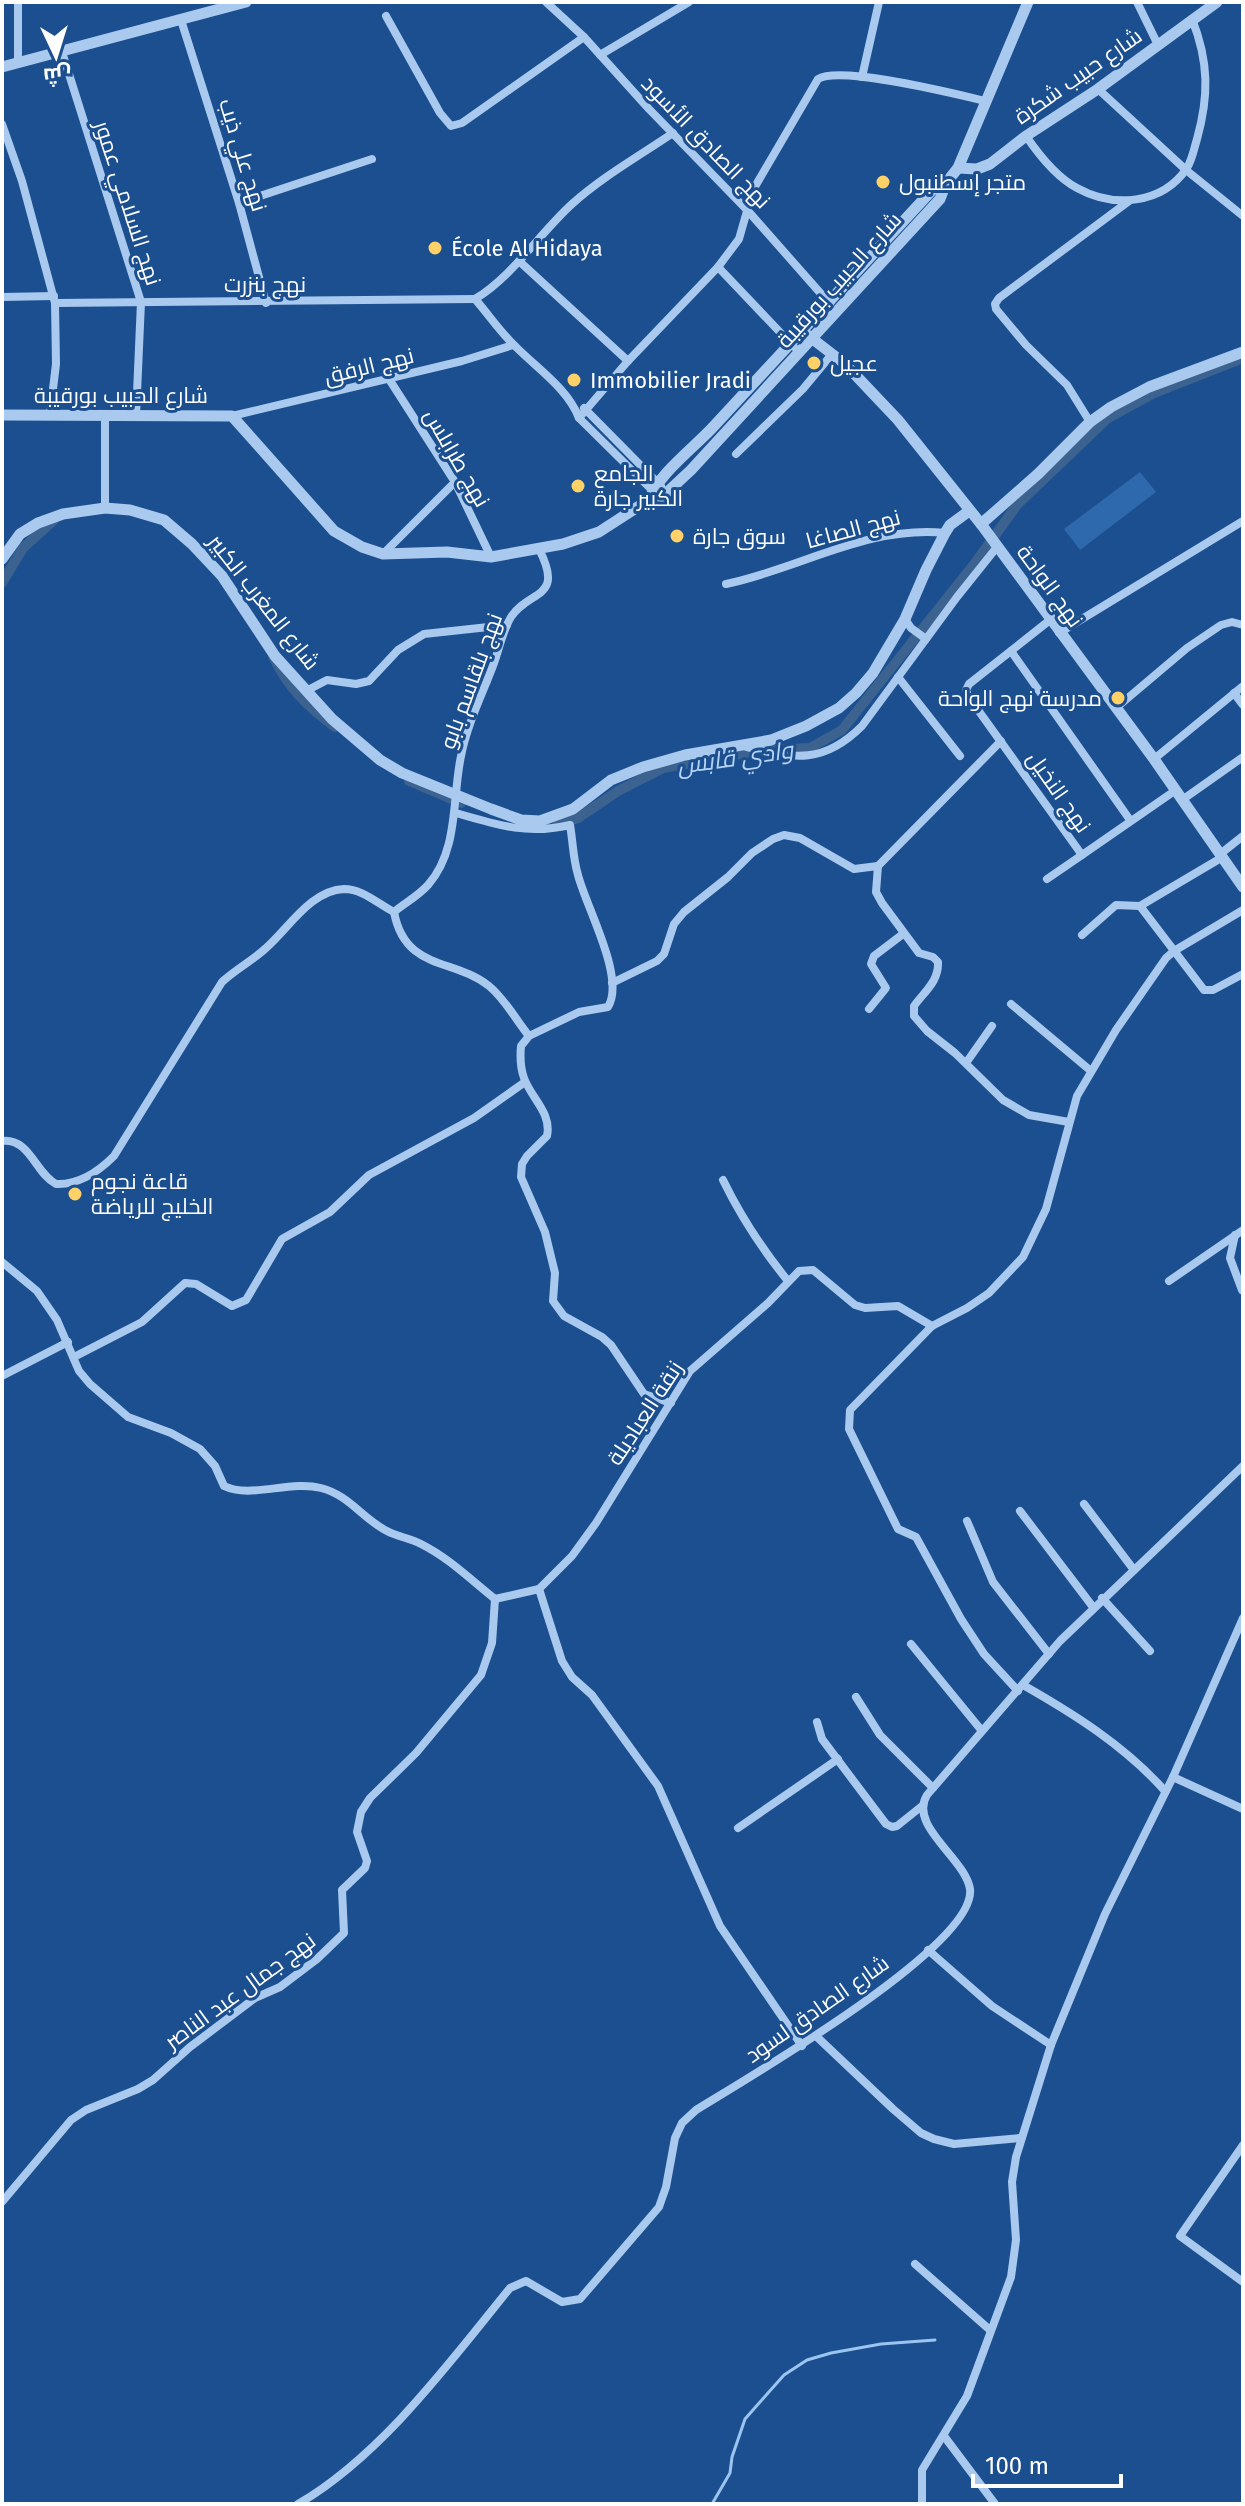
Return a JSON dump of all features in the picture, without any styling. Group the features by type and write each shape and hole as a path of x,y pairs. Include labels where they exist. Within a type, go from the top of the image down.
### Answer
{"street":[{"path":"18,2 18,63"},
{"path":"2,67 246,2"},
{"name":"نهج الصادق الأسود","path":"546,2 584,37 748,211 832,306"},
{"path":"600,55 689,2"},
{"path":"862,77 879,2"},
{"name":"شارع الحبيب بورقيبة","path":"658,493 790,342 805,334 935,187 946,183 958,168 1028,2"},
{"path":"1137,2 1158,45"},
{"name":"شارع حبيب شكرة","path":"958,168 977,169 990,164 1158,45 1197,12 1217,2"},
{"path":"1026,136 1061,177 1077,188 1099,197 1129,201 1155,195 1186,170 1199,133 1207,90 1197,12"},
{"path":"386,16 440,113 451,126 462,123 584,37"},
{"name":"نهج علي ذيب","path":"181,20 239,203 266,303"},
{"name":"نهج السلامي عمور","path":"62,52 141,302 136,416"},
{"path":"579,418 628,361 718,267 739,239 753,190 818,79 828,75 862,77 986,101"},
{"path":"1098,89 1186,170 1243,216"},
{"path":"2,124 22,181 54,300 56,364 50,414"},
{"path":"658,493 579,418 575,407 513,345 475,299 519,261 574,202 673,133"},
{"path":"239,203 372,159"},
{"path":"1090,422 1067,385 1026,345 998,312 995,304 1129,201"},
{"path":"519,261 628,361"},
{"path":"718,267 799,353"},
{"name":"نهج بنزرت","path":"2,297 266,303 475,299"},
{"name":"شارع الحبيب بورقيبة","path":"2,415 232,416 334,531 362,547 383,554 447,552 491,557 539,549 599,532 691,470 799,353 805,334"},
{"name":"نهج الواحة","path":"805,334 856,374 898,420 981,524 1154,759 1243,887"},
{"name":"نهج الرفق","path":"232,416 462,361 513,345"},
{"path":"981,524 1038,474 1090,422 1111,407 1149,387 1243,352"},
{"path":"736,454 803,389 832,354"},
{"name":"نهج طرابلس","path":"389,379 455,482 491,557"},
{"path":"575,407 586,409 658,493"},
{"path":"105,414 105,508"},
{"path":"383,554 455,482"},
{"name":"شارع المغرب الكبير","path":"2,559 8,541 49,518 105,508 154,515 178,530 222,576 275,656 332,719 380,760 402,773 521,820 540,821 573,809 611,780 643,767 685,755 747,747 789,734 839,708 873,673 905,619 945,533 950,525 969,511"},
{"path":"1059,633 1243,521"},
{"name":"نهج الصاغا","path":"726,584 757,577 824,551 919,530 945,533"},
{"path":"747,747 782,756 822,754 848,740 997,547"},
{"name":"نهج بلقاسم بابو","path":"394,912 430,882 448,843 456,813 465,737 507,625 517,610 545,588 547,573 539,549"},
{"path":"905,619 926,639"},
{"path":"1050,620 1011,651 1130,820"},
{"path":"1116,708 1187,648 1221,625 1232,622 1243,625"},
{"path":"308,690 327,680 356,684 369,681 398,650 424,634 507,625"},
{"name":"نهج النخيل","path":"1011,651 969,684 966,690 968,696 1082,855 1130,820 1243,757"},
{"path":"898,677 960,756"},
{"path":"1154,759 1243,686"},
{"path":"1234,693 1243,705"},
{"path":"612,983 657,961 664,954 674,924 684,912 752,853 773,839 784,835 800,838 854,869 878,866 1001,741"},
{"path":"456,813 533,831 570,825 578,877 606,957 612,998 608,1007 579,1012 529,1036 521,1046 520,1061 525,1082 549,1120 547,1136 527,1156 522,1164 521,1177 548,1242 555,1273 553,1301 564,1316 611,1345 644,1394 671,1403"},
{"path":"1082,935 1116,905 1140,906 1220,857 1243,836"},
{"path":"1047,879 1082,855"},
{"path":"878,866 876,892 919,953 933,957 939,966 933,984 914,1006 914,1016 996,1094 1019,1110 1042,1119 1069,1122"},
{"path":"2,1141 13,1141 25,1149 47,1178 56,1184 80,1180 99,1170 114,1156 222,982 264,950 328,893 343,889 361,892 394,912 396,924 415,950 427,960 460,971 489,986 529,1036"},
{"path":"1140,906 1207,992 1243,974"},
{"path":"1165,1791 1135,1759 1099,1732 1020,1688 984,1654 916,1537 898,1529 849,1429 850,1410 932,1326 989,1293 1023,1257 1046,1209 1077,1096 1091,1071 1150,978 1174,951 1243,910"},
{"path":"869,1009 886,988 871,964 874,956 903,934"},
{"path":"1011,1004 1091,1071"},
{"path":"966,1063 992,1026"},
{"path":"74,1357 142,1322 185,1283 196,1284 232,1306 241,1304 254,1288 282,1239 330,1212 369,1175 474,1118 525,1082"},
{"path":"723,1180 739,1214 788,1281 799,1271 807,1269 855,1305 865,1308 898,1306 932,1326"},
{"path":"1169,1281 1239,1232"},
{"path":"1239,1232 1230,1258 1242,1290"},
{"path":"2,1262 37,1291 57,1320 79,1371 90,1384 128,1417 171,1433 200,1449 215,1466 224,1486 245,1490 305,1485 331,1491 355,1505 388,1532 424,1545 495,1599 539,1589 562,1661 572,1677 592,1695 658,1786 720,1926 802,2046"},
{"name":"زنقة العباديلة","path":"539,1589 572,1556 596,1523 690,1371 768,1303 788,1281"},
{"path":"2,1376 68,1342"},
{"path":"817,1722 822,1739 886,1824 897,1826 922,1806 933,1788 1093,1607 1243,1466"},
{"path":"1084,1504 1134,1570"},
{"path":"1020,1511 1093,1607"},
{"path":"967,1521 993,1582 1049,1654"},
{"path":"1102,1598 1150,1651"},
{"name":"نهج جمال عبد الناصر","path":"2,2202 71,2120 86,2110 153,2080 190,2047 255,1998 280,1987 317,1959 344,1933 342,1890 365,1868 367,1861 357,1832 361,1812 370,1798 416,1753 481,1675 492,1643 495,1599"},
{"path":"924,2502 922,2470 967,2396 1011,2277 1015,2255 1012,2182 1020,2138 1051,2045 1105,1914 1173,1777 1243,1618"},
{"path":"911,1644 982,1731"},
{"path":"856,1697 880,1735 933,1788"},
{"path":"738,1828 838,1759"},
{"path":"1173,1777 1243,1809"},
{"name":"شارع الصادق لسود","path":"298,2504 334,2481 412,2406 510,2288 526,2281 562,2302 580,2299 659,2207 666,2187 672,2147 682,2123 696,2110 802,2046 896,1978 962,1916 970,1897 965,1874 928,1826 922,1806"},
{"path":"928,1950 992,2006 1051,2045"},
{"path":"816,2036 921,2133 954,2144 1020,2138"},
{"path":"1243,2145 1180,2236 1243,2282"},
{"path":"915,2264 990,2330"},
{"path":"944,2436 995,2504"}],"shaded area":[{"path":"1140,472 1156,492 1080,550 1064,529"}],"waterway":[{"name":"وادي قابس","path":"557,825 578,818 618,791 663,768 763,750 810,748 842,730 975,563 1017,505 1108,418 1154,393 1243,358"},
{"name":"وادي قابس","path":"2,583 23,548 54,520"},
{"name":"وادي قابس","path":"273,656 299,696 335,727"},
{"name":"وادي قابس","path":"409,781 461,803"},
{"path":"712,2504 730,2473 745,2419 784,2375 807,2360 831,2353 881,2344 935,2340"}],"place":[{"name":"متجر إسطنبول","path":"883,182"},
{"name":"École Al Hidaya","path":"435,248"},
{"name":"عجيل","path":"814,363"},
{"name":"Immobilier Jradi","path":"574,380"},
{"name":"الجامع الكبير جارة","path":"578,486"},
{"name":"سوق جارة","path":"677,536"},
{"name":"مدرسة نهج الواحة","path":"1118,698"},
{"name":"قاعة نجوم الخليج للرياضة","path":"75,1194"}]}
